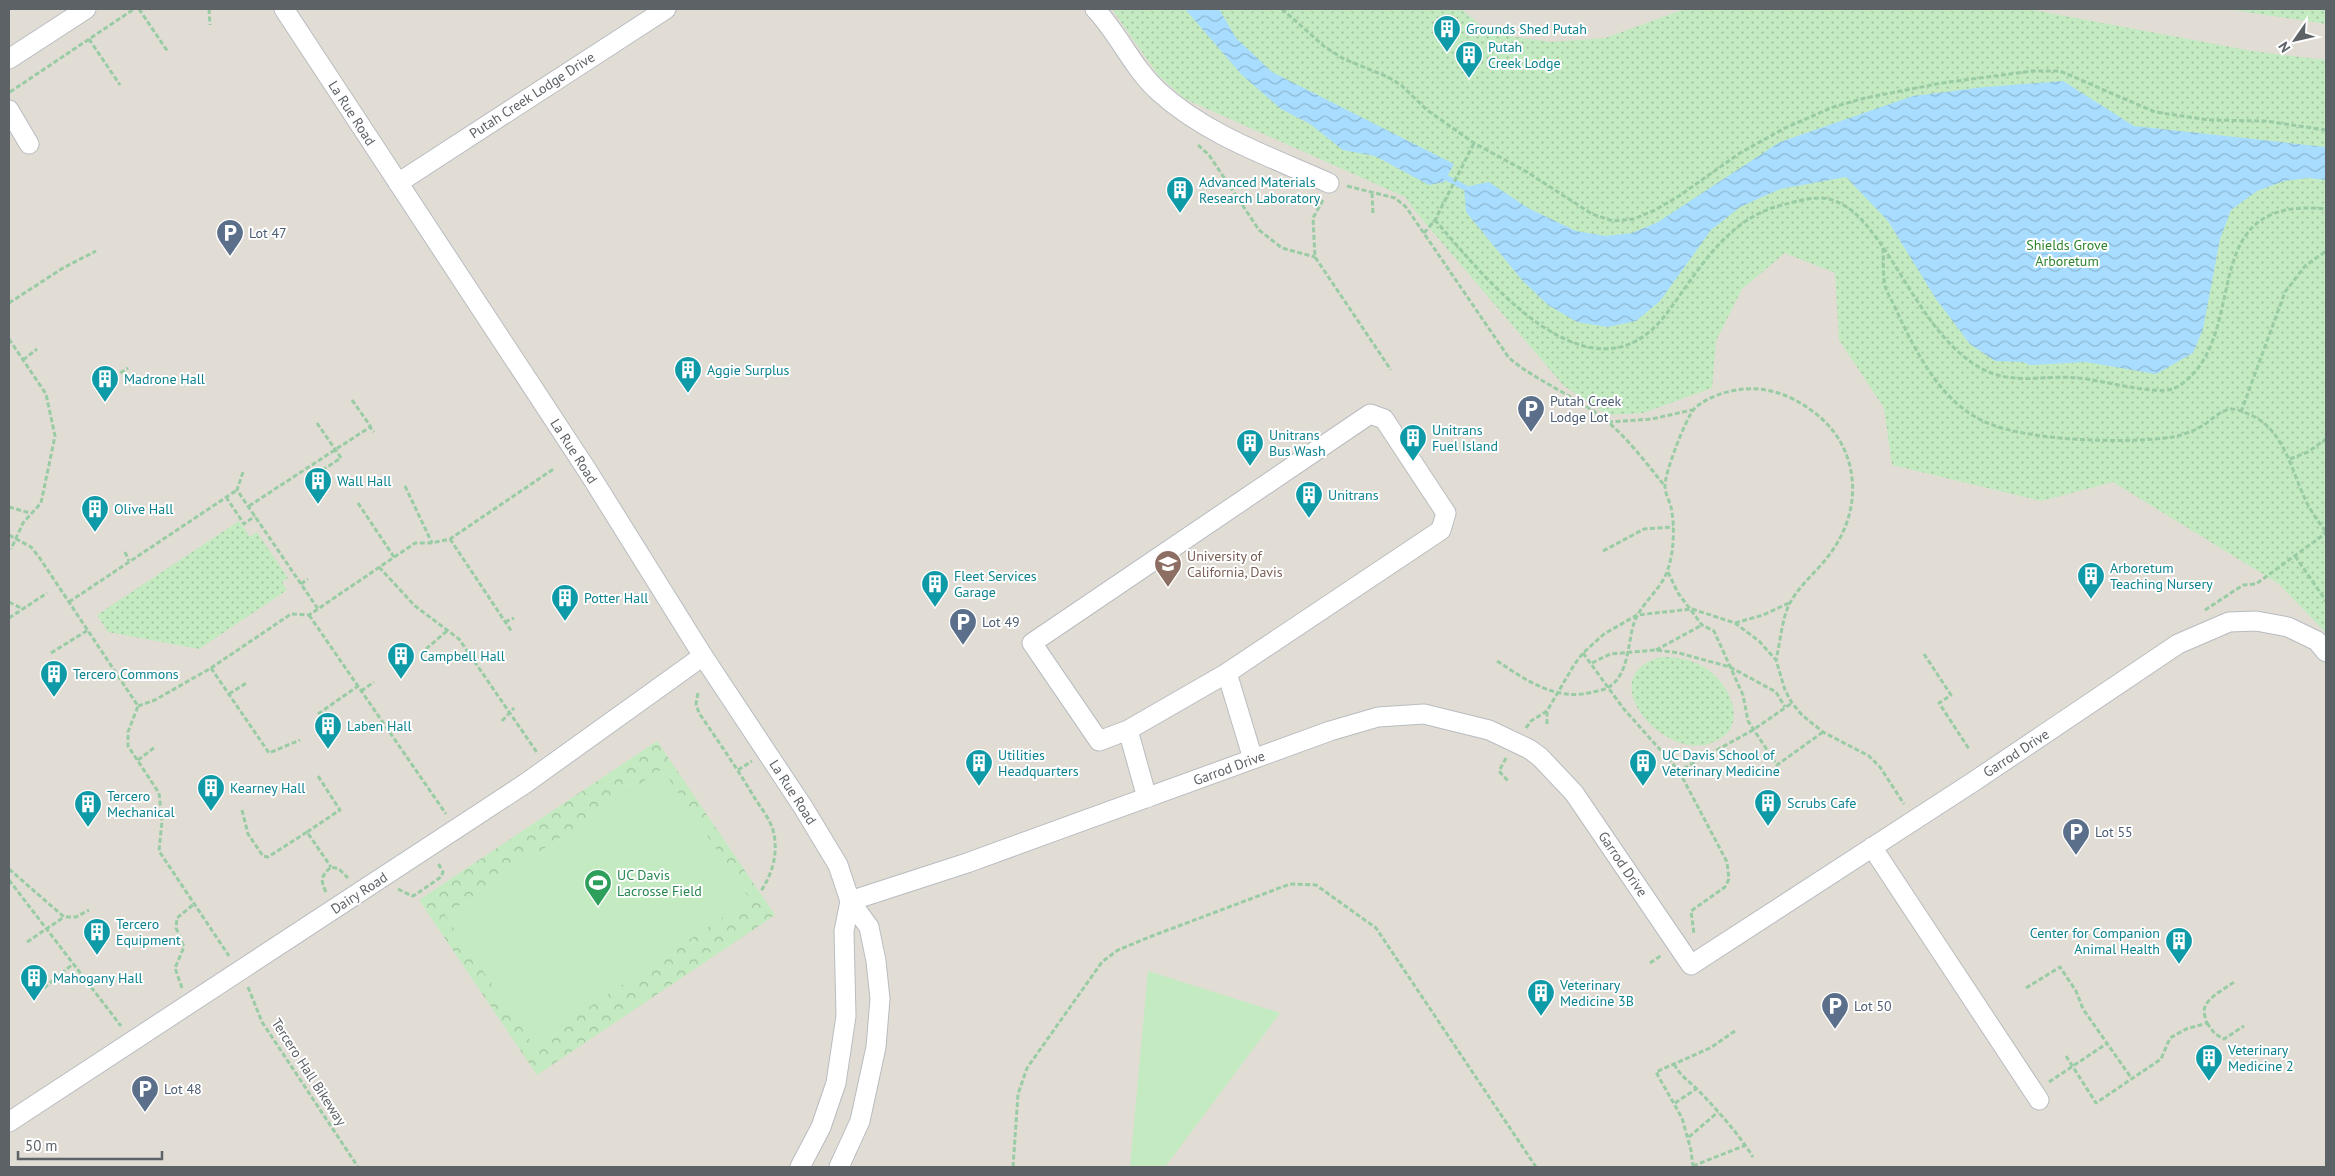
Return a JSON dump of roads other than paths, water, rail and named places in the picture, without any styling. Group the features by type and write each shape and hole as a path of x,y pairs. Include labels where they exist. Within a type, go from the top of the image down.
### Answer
{"street":[{"path":"9,59 86,9"},
{"name":"La Rue Road","path":"284,9 587,470 703,656 822,836 838,866 850,901 869,927 876,961 880,999 876,1047 860,1121 839,1167"},
{"name":"Putah Creek Lodge Drive","path":"398,183 666,9"},
{"path":"1095,9 1141,72 1158,91 1196,120 1217,132 1330,183"},
{"path":"9,110 29,144"},
{"path":"1370,414 1384,419 1446,513 1441,530 1227,673 1128,730 1099,741 1032,643 1370,414"},
{"name":"Garrod Drive","path":"850,901 967,863 1330,731 1378,717 1424,714 1489,730 1516,741 1540,757 1574,793 1691,965 1914,820 2178,644 2204,631 2229,622 2256,621 2288,627 2316,641 2326,652"},
{"name":"Dairy Road","path":"9,1122 526,783 703,656"},
{"path":"1227,673 1253,760"},
{"path":"1128,730 1147,798"},
{"path":"1872,847 2036,1096"},
{"path":"800,1167 821,1127 836,1083 846,1016 844,931 850,901"}],"water":[{"path":"1185,9 1219,9 1236,38 1272,72 1454,164 1444,182 1429,185 1375,156 1343,150 1310,124 1281,109 1241,74"},
{"path":"2063,81 2134,126 2326,147 2326,180 2308,178 2284,181 2257,191 2231,210 2220,239 2203,329 2193,353 2156,374 2086,362 2030,365 2023,362 1995,361 1970,344 1936,299 1888,221 1846,177 1780,189 1740,207 1711,230 1660,301 1636,321 1608,327 1577,322 1548,305 1522,280 1466,212 1464,187 1489,182 1528,208 1576,231 1606,236 1632,233 1658,222 1780,142 1913,96 1985,87"}],"waterway":[{"path":"1441,175 1464,187"}],"place":[{"name":"Grounds Shed Putah","path":"1447,53"},
{"name":"Putah Creek Lodge","path":"1469,79"},
{"name":"Advanced Materials Research Laboratory","path":"1180,214"},
{"name":"Lot 47","path":"230,257"},
{"name":"Aggie Surplus","path":"688,394"},
{"name":"Madrone Hall","path":"105,403"},
{"name":"Putah Creek Lodge Lot","path":"1531,433"},
{"name":"Unitrans Fuel Island","path":"1413,462"},
{"name":"Unitrans Bus Wash","path":"1250,467"},
{"name":"Wall Hall","path":"318,505"},
{"name":"Unitrans","path":"1309,519"},
{"name":"Olive Hall","path":"95,533"},
{"name":"University of California, Davis","path":"1168,588"},
{"name":"Arboretum Teaching Nursery","path":"2091,600"},
{"name":"Fleet Services Garage","path":"935,608"},
{"name":"Potter Hall","path":"565,622"},
{"name":"Lot 49","path":"963,646"},
{"name":"Campbell Hall","path":"401,680"},
{"name":"Tercero Commons","path":"54,698"},
{"name":"Laben Hall","path":"328,750"},
{"name":"Utilities Headquarters","path":"979,787"},
{"name":"UC Davis School of Veterinary Medicine","path":"1643,787"},
{"name":"Kearney Hall","path":"211,812"},
{"name":"Scrubs Cafe","path":"1768,827"},
{"name":"Tercero Mechanical","path":"88,828"},
{"name":"Lot 55","path":"2076,856"},
{"name":"UC Davis Lacrosse Field","path":"598,907"},
{"name":"Tercero Equipment","path":"97,956"},
{"name":"Center for Companion Animal Health","path":"2179,965"},
{"name":"Mahogany Hall","path":"34,1002"},
{"name":"Veterinary Medicine 3B","path":"1541,1017"},
{"name":"Lot 50","path":"1835,1030"},
{"name":"Veterinary Medicine 2","path":"2209,1082"},
{"name":"Lot 48","path":"145,1113"}],"park label":[{"name":"Shields Grove Arboretum","path":"2067,254"}]}
